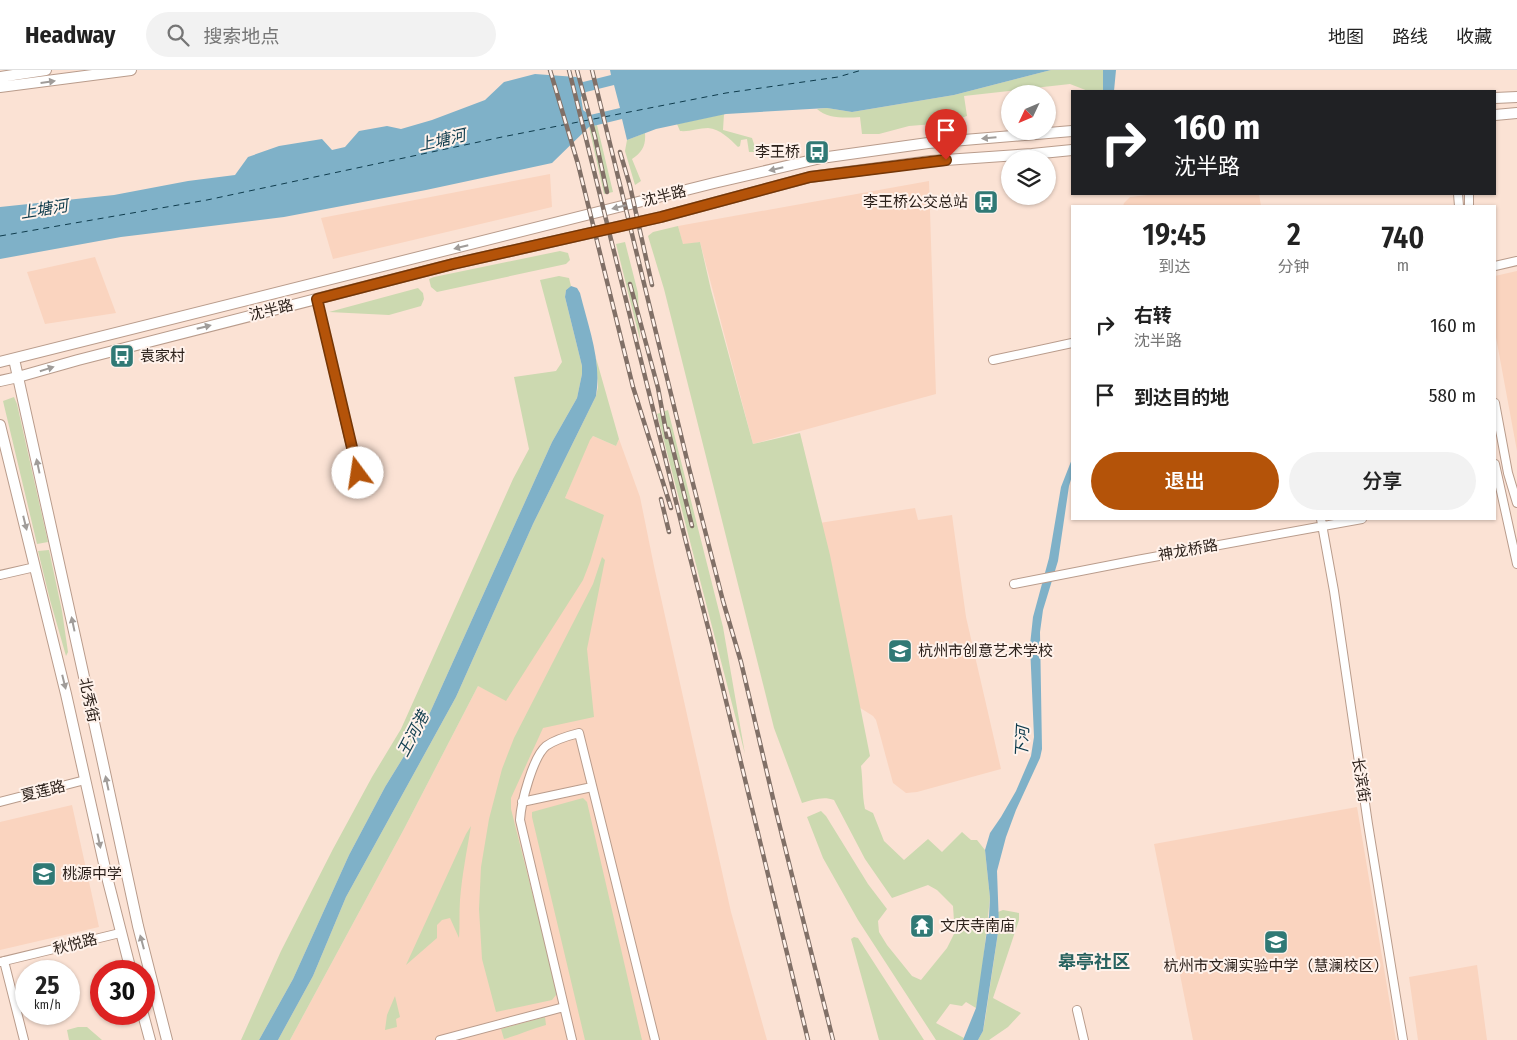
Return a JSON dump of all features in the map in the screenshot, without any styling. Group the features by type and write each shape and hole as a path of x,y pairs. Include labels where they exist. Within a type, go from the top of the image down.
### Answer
{"main road":[{"path":"0,77 46,70"},
{"path":"0,88 131,70"},
{"path":"1496,98 1517,97"},
{"path":"1496,115 1517,114"},
{"name":"沈半路","path":"0,362 821,158 928,143 1071,131"},
{"name":"沈半路","path":"0,381 453,264 661,217 810,177 931,161 1071,150"},
{"name":"北秀街","path":"14,359 138,926 168,1040"},
{"name":"北秀街","path":"0,425 36,567 128,960"},
{"path":"146,1025 150,1040"}],"street":[{"path":"1496,266 1517,261"},
{"path":"317,299 358,473"},
{"path":"993,360 1069,344"},
{"path":"1496,408 1508,473 1517,503"},
{"path":"1496,474 1498,494 1517,564"},
{"path":"1498,494 1515,492"},
{"name":"神龙桥路","path":"1014,584 1322,522 1349,520"},
{"name":"长滨街","path":"1322,522 1334,591 1366,815 1404,1040"},
{"path":"0,575 36,567"},
{"path":"572,1040 520,820 522,802 535,762 544,748 556,740 579,733 655,1040"},
{"name":"夏莲路","path":"0,802 85,780"},
{"path":"522,802 592,787"},
{"name":"秋悦路","path":"2,961 120,933"},
{"path":"2,961 24,1040"},
{"path":"440,1040 564,1006"},
{"path":"1078,1010 1084,1040"}],"shaded area":[{"path":"550,174 552,207 333,259 321,218"},
{"path":"929,181 936,394 753,444 700,242 683,245 678,226"},
{"path":"1147,195 1259,195 1261,205 1123,205 1130,197"},
{"path":"95,257 116,313 45,324 27,272"},
{"path":"1517,271 1517,451 1496,337 1496,276"},
{"path":"593,436 616,446 619,439 640,497 731,912 767,1040 290,1040 404,829 478,686 507,700 565,498 589,440"},
{"name":"杭州市创意艺术学校","path":"915,508 918,520 952,515 966,617 1001,769 917,792 906,793 893,783 876,720 873,716 838,694 794,527"},
{"name":"桃源中学","path":"72,805 99,927 0,950 0,822"},
{"name":"杭州市文澜实验中学（慧澜校区）","path":"1357,807 1396,1040 1193,1040 1154,844"},
{"path":"1477,965 1487,1040 1418,1040 1409,977"}],"green space":[{"path":"1051,70 1103,70 1103,90 1085,90 1070,84 1001,85 1001,92 964,96 967,116 946,123 909,126 879,134 862,134 860,117 843,118 826,115 817,109 827,108 852,112 954,95"},
{"path":"724,114 723,130 752,138 755,147 754,152 749,152 747,139 741,140 738,147 717,130 708,128 680,131 677,124"},
{"path":"597,125 613,192 604,194 589,127"},
{"path":"645,133 643,148 632,159 641,181 635,185 625,151 627,140"},
{"path":"678,226 683,244 700,242 711,290 753,444 800,433 830,555 870,756 861,766 865,809 873,813 884,841 904,860 928,839 942,852 962,832 971,840 977,840 985,850 990,898 980,989 976,1008 966,1002 962,1006 950,1004 936,1023 964,1038 963,1040 936,1040 858,920 823,858 807,817 821,811 826,816 868,884 887,909 878,921 879,932 912,976 921,980 947,948 958,926 954,921 953,906 937,890 928,885 892,898 865,859 834,800 822,798 802,803 774,728 664,289 648,236 653,232"},
{"path":"625,242 638,293 640,340 616,244"},
{"path":"560,251 568,253 570,260 566,264 437,292 431,287 429,279 434,277"},
{"path":"559,276 569,278 571,286 566,290 565,297 582,366 577,398 552,442 428,717 385,787 349,855 293,979 259,1040 241,1040 281,951 333,849 372,777 401,729 513,479 529,449 514,377 556,371 562,362 540,280"},
{"path":"418,288 423,293 424,299 421,306 389,315 329,312"},
{"path":"596,358 619,439 616,446 593,436 565,498 604,515 583,580 506,701 478,686 404,829 290,1040 278,1040 313,976 346,897 456,697 533,524 596,396 598,387"},
{"path":"14,397 48,542 37,544 3,401"},
{"path":"668,410 723,627 745,754 657,414"},
{"path":"49,550 62,611 68,652 66,656 38,551"},
{"path":"602,557 605,560 587,649 594,717 543,728 511,798 511,809 557,991 552,1000 496,1012 482,959 479,909 481,867 489,819 502,769 514,738 593,584"},
{"path":"583,798 587,802 642,1040 585,1040 532,817 532,812"},
{"path":"471,826 461,891 459,938 450,918 442,920 437,925 437,938 406,965 466,834"},
{"path":"1003,910 1019,913 1019,920 993,998 1021,1013 1008,1027 989,1040 978,1040 983,1031 985,1020 999,926 998,912"},
{"path":"854,937 858,938 924,1040 879,1040 851,939"},
{"path":"395,996 400,1017 396,1019 397,1027 385,1030 387,1015"},
{"path":"545,1017 546,1025 504,1039 501,1029"},
{"path":"87,1027 102,1040 69,1040 67,1030"}],"water":[{"name":"上塘河","path":"610,70 1051,70 954,95 852,112 827,108 726,114 656,129 627,140 622,119 589,127 552,163 426,190 284,217 121,237 0,259 0,207 114,195 188,181 235,175 248,157 279,146 322,139 332,150 345,147 359,131 387,126 401,129 432,120 485,100 504,82 535,74 576,77 583,82 611,75","holes":["614,85 620,108 590,115 583,110 581,97 586,92"]},
{"path":"1103,70 1116,70 1114,90 1103,90"},
{"path":"571,286 577,288 580,293 596,357 596,396 533,524 456,697 346,897 313,976 278,1040 259,1040 293,979 349,855 385,787 428,717 552,442 577,398 582,366 565,297 566,290"},
{"path":"1071,462 1071,479 1058,561 1043,610 1040,632 1042,749 1040,758 1006,837 997,871 999,926 983,1031 978,1040 963,1040 976,1008 989,916 990,898 985,850 990,833 1016,791 1031,756 1034,737 1030,645 1033,617 1049,558 1061,487"}],"ferry route":[{"path":"0,236 207,200 502,137 726,93 838,77 862,70"}],"railway":[{"path":"550,70 578,164 633,387 671,508"},
{"path":"569,70 712,643 808,1040"},
{"path":"577,70 607,192"},
{"path":"592,70 689,468 723,601 741,662 833,1040"},
{"path":"620,152 630,186 652,285"},
{"path":"630,284 658,388 667,437"},
{"path":"668,429 692,526"},
{"path":"661,499 669,532"}],"place":[{"name":"李王桥","path":"817,152"},
{"name":"李王桥公交总站","path":"986,202"},
{"name":"袁家村","path":"122,356"},
{"name":"杭州市创意艺术学校","path":"900,651"},
{"name":"桃源中学","path":"44,874"},
{"name":"文庆寺南庙","path":"922,926"},
{"name":"杭州市文澜实验中学（慧澜校区）","path":"1276,942"}],"district":[{"name":"皋亭社区","path":"1094,962"}],"route":[{"path":"358,473 317,299 453,264 661,217 810,177 946,160"}],"water label":[{"name":"王河港","path":"413,734"},
{"name":"下河","path":"1022,742"}]}
